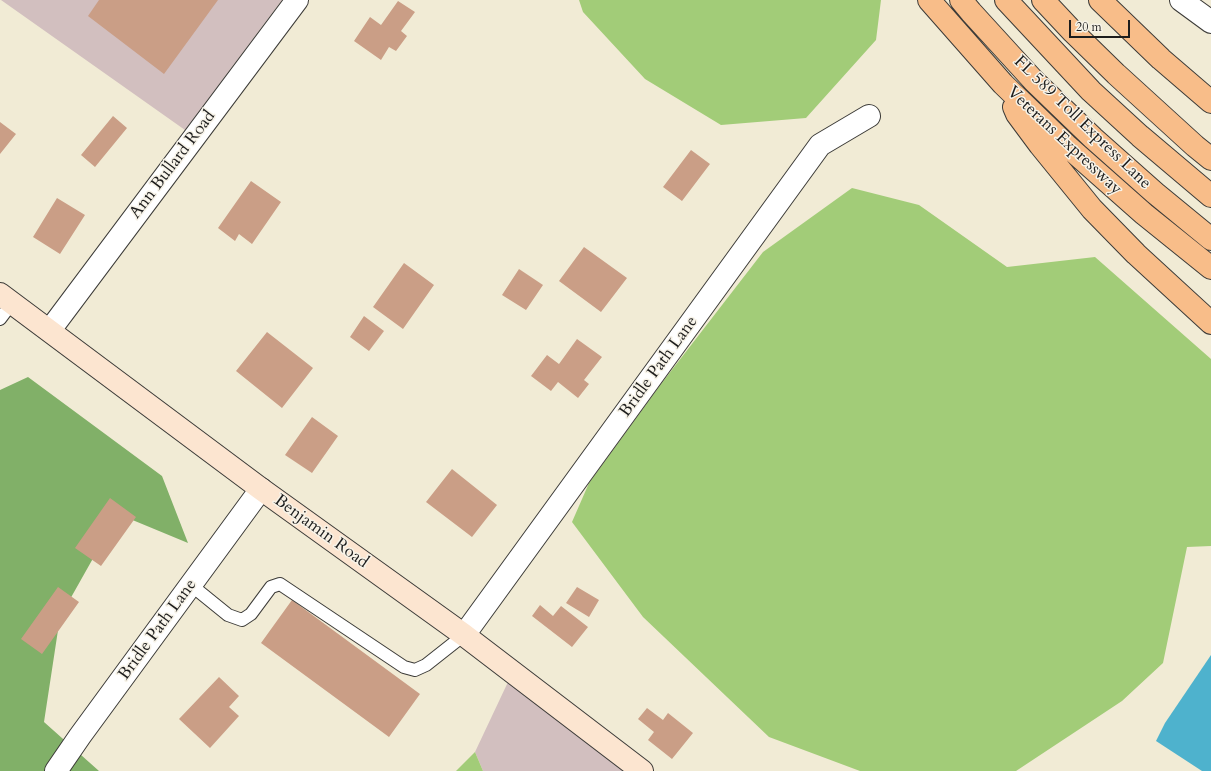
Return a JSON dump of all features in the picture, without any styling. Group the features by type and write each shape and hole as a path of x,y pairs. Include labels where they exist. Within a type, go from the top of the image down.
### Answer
{"highway":[{"name":"Veterans Expressway","path":"929,0 1003,84 1066,144 1144,214 1211,268"},
{"name":"FL 589 Toll Express Lane","path":"961,0 1034,81 1155,193 1211,239"},
{"name":"FL 589 Toll Express Lane","path":"1006,0 1091,91 1145,141 1211,196"},
{"path":"1043,0 1116,74 1183,136 1211,159"},
{"path":"1100,0 1161,59 1211,102"},
{"path":"1003,84 1018,114 1057,167 1092,209 1136,254 1211,323"}],"street":[{"name":"Ann Bullard Road","path":"50,330 297,0"},
{"path":"1181,0 1211,22"},
{"name":"Bridle Path Lane","path":"464,635 820,145 869,116"},
{"name":"Benjamin Road","path":"4,305 50,330 261,489 464,635 642,771"},
{"name":"Bridle Path Lane","path":"56,771 261,489"}],"lane":[{"path":"191,584 228,615 242,620 251,614 271,587 280,584 404,668 416,670 426,665 464,635"}],"shaded area":[{"path":"1,0 282,0 185,130"},
{"path":"508,682 624,771 483,771 475,752"}],"green space":[{"path":"579,0 881,0 876,40 806,118 721,125 645,79 583,12"},
{"path":"852,188 919,205 1007,267 1095,257 1211,359 1211,546 1187,547 1163,663 1122,701 1016,771 860,771 769,737 643,617 572,522 589,483 661,384 763,252"},
{"path":"28,377 162,476 188,543 118,514 60,617 44,722 99,771 0,771 0,390"},
{"path":"475,752 483,771 456,771"}],"water":[{"path":"1211,655 1211,771 1202,771 1156,741 1165,723"}],"building":[{"path":"99,0 218,0 164,74 88,16"},
{"path":"398,1 415,12 401,31 407,36 396,51 389,47 381,60 354,41 370,17 381,25"},
{"path":"113,116 127,128 95,167 81,155"},
{"path":"0,122 16,134 0,154"},
{"path":"691,150 710,164 682,201 663,187"},
{"path":"251,181 281,202 252,244 239,234 235,241 218,228"},
{"path":"57,198 85,215 60,254 33,237"},
{"path":"584,247 627,278 601,312 559,281"},
{"path":"404,263 434,285 403,329 373,307"},
{"path":"519,269 543,285 526,310 502,295"},
{"path":"364,316 384,331 369,351 350,337"},
{"path":"267,332 313,368 282,408 236,371"},
{"path":"577,339 602,357 584,380 589,384 578,398 558,382 551,391 531,376 547,355 559,364"},
{"path":"312,417 338,436 312,473 285,455"},
{"path":"452,469 497,505 472,537 426,502"},
{"path":"110,498 136,517 101,566 75,548"},
{"path":"58,587 79,602 42,654 21,639"},
{"path":"577,587 599,600 589,617 566,603"},
{"path":"292,600 420,694 389,737 261,643"},
{"path":"540,605 553,616 561,606 588,627 572,647 532,616"},
{"path":"219,677 239,696 229,707 239,716 210,748 179,719"},
{"path":"647,708 663,720 668,713 693,733 672,759 648,740 654,732 638,719"}]}
